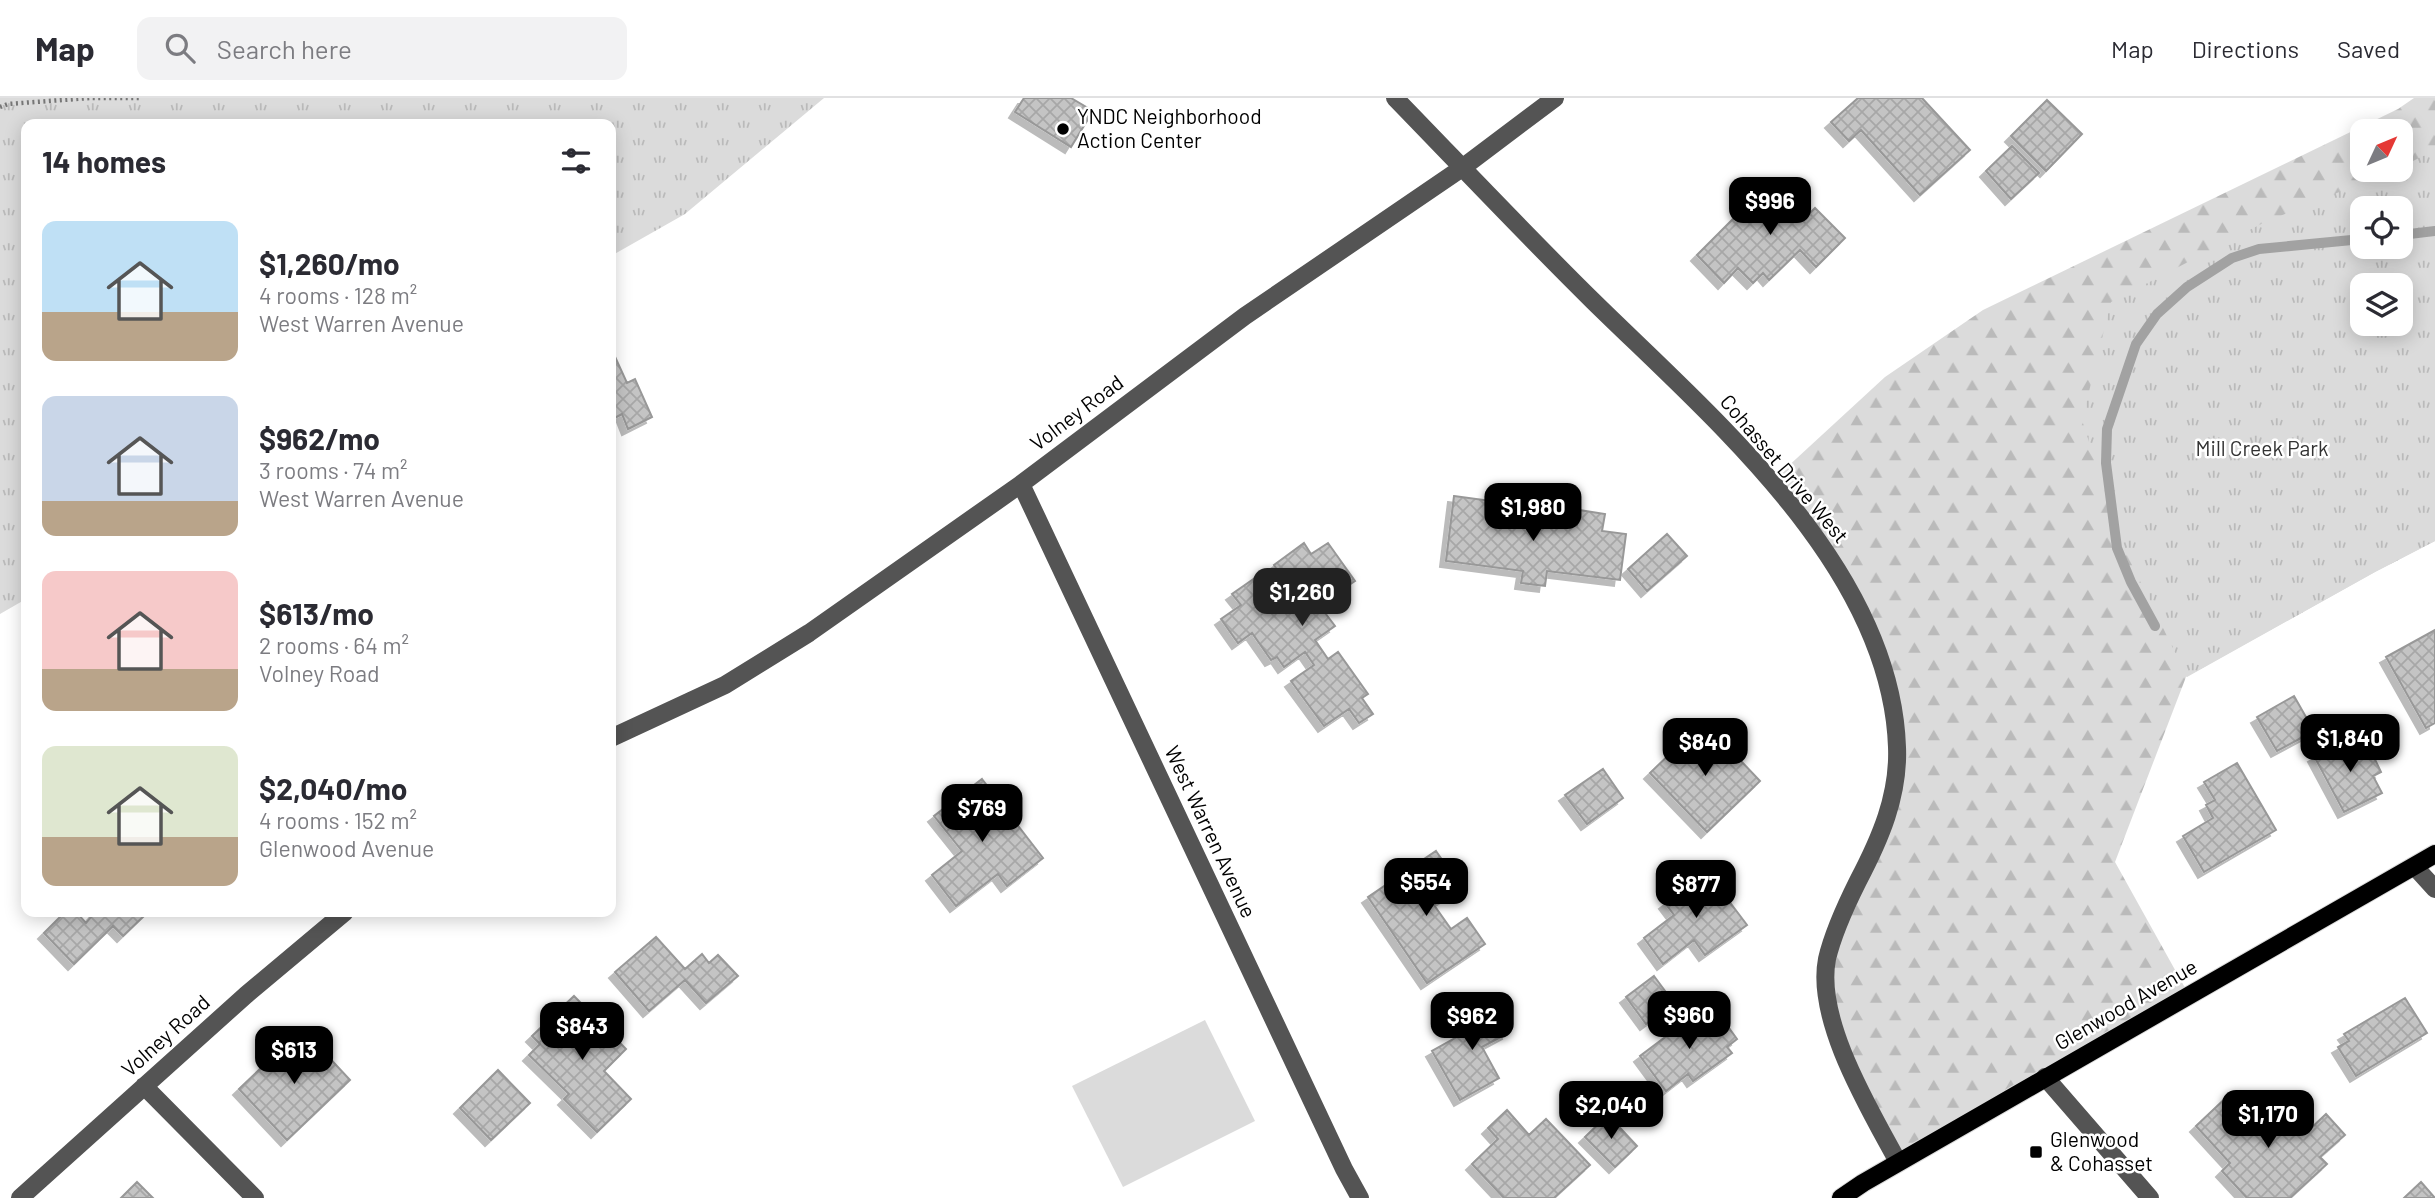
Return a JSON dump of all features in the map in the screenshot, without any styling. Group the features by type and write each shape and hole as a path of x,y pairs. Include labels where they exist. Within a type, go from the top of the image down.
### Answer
{"main road":[{"name":"Glenwood Avenue","path":"1841,1198 2045,1077 2435,855"}],"street":[{"name":"Cohasset Drive West","path":"1395,98 1592,300 1702,406 1820,541 1855,600 1881,658 1895,716 1897,750 1894,793 1879,840 1853,891 1834,938 1827,960 1825,988 1843,1053 1898,1162"},
{"name":"Volney Road","path":"616,736 719,688 809,633 1021,484 1245,316 1462,168 1555,98"},
{"name":"West Warren Avenue","path":"1021,484 1338,1158 1360,1198"},
{"path":"2415,867 2435,889"},
{"name":"Volney Road","path":"20,1198 246,995 339,917"},
{"path":"2045,1077 2150,1198"},
{"path":"144,1086 255,1198"}],"path":[{"path":"0,107 90,98 139,98"}],"green space":[{"path":"0,98 824,98 685,214 616,253 616,119 21,119 21,602 0,614"},
{"path":"2414,98 2435,98 2435,541 2186,677 2115,862 2189,995 1898,1162 1843,1053 1827,960 1894,793 1894,705 1855,600 1771,482 1885,377 1983,310 2350,132 2350,182 2413,182 2413,119 2377,119"},
{"name":"Mill Creek Park","path":"2435,150 2435,541 2187,677 2121,542 2082,420 2111,302 2265,222 2364,182 2413,182 2413,161"},
{"path":"1205,1020 1255,1121 1123,1187 1072,1086"}],"building":[{"name":"YNDC Neighborhood Action Center","path":"1024,98 1071,98 1093,111 1071,147 1015,112"},
{"path":"1858,98 1922,98 1970,150 1920,195 1861,130 1849,141 1831,122"},
{"path":"2047,100 2082,134 2046,171 2011,136"},
{"path":"2012,146 2039,173 2011,199 1986,171"},
{"path":"1773,179 1808,215 1815,208 1845,238 1816,267 1800,250 1769,280 1763,273 1753,283 1738,268 1724,283 1697,255"},
{"path":"616,359 627,383 635,379 652,417 628,429 622,414 616,417"},
{"path":"1454,496 1499,502 1498,514 1577,525 1579,510 1605,514 1602,531 1626,534 1620,580 1547,571 1545,586 1521,583 1523,571 1446,561"},
{"path":"1667,534 1687,556 1647,591 1628,569"},
{"path":"1304,543 1311,554 1328,543 1355,581 1319,605 1335,626 1315,640 1328,659 1338,652 1368,694 1362,698 1373,714 1359,723 1349,709 1324,726 1291,681 1314,665 1305,652 1284,667 1277,657 1271,660 1252,633 1238,643 1221,619 1241,605 1232,594 1262,573 1268,581 1279,573 1274,565"},
{"path":"2435,630 2435,723 2426,728 2386,657"},
{"path":"2294,696 2314,731 2277,751 2257,717"},
{"path":"1699,726 1717,745 1722,741 1760,781 1707,832 1650,773"},
{"path":"2349,738 2359,757 2371,751 2381,772 2373,776 2382,793 2344,812 2314,756"},
{"path":"2237,763 2276,830 2204,872 2183,836 2213,818 2206,805 2215,800 2204,782"},
{"path":"1603,769 1623,798 1587,824 1565,795"},
{"path":"982,779 1043,858 1007,886 998,874 956,906 932,875 962,851 934,816"},
{"path":"1436,851 1461,887 1434,905 1451,929 1467,918 1485,944 1427,983 1368,897"},
{"path":"1707,872 1747,925 1705,955 1694,940 1663,964 1644,938 1674,915 1665,903"},
{"path":"60,917 81,917 86,923 91,917 143,917 123,936 113,926 74,964 44,933"},
{"path":"656,937 685,969 702,954 709,963 718,955 738,976 706,1003 685,980 649,1011 615,972"},
{"path":"1654,976 1674,1003 1646,1024 1626,997"},
{"path":"574,996 626,1049 604,1071 631,1099 597,1132 564,1099 569,1094 529,1055 540,1044 532,1036"},
{"path":"2405,998 2427,1033 2356,1076 2338,1047 2349,1041 2344,1034"},
{"path":"1490,1000 1508,1033 1482,1047 1499,1078 1460,1100 1432,1051 1473,1028 1464,1013"},
{"path":"1700,1011 1710,1025 1721,1017 1737,1039 1727,1047 1732,1053 1693,1081 1688,1074 1666,1091 1640,1056"},
{"path":"309,1036 350,1080 287,1140 239,1089 286,1044 293,1051"},
{"path":"498,1070 530,1103 491,1140 460,1108"},
{"path":"2230,1094 2267,1133 2287,1114 2305,1134 2326,1114 2345,1135 2320,1157 2327,1164 2290,1198 2247,1198 2222,1171 2230,1163 2196,1126"},
{"path":"1507,1110 1529,1135 1546,1119 1590,1165 1554,1198 1504,1198 1472,1164 1498,1139 1488,1128"},
{"path":"1608,1115 1637,1146 1615,1167 1585,1137"},
{"path":"137,1182 153,1198 121,1198"},
{"path":"2421,1182 2435,1198 2404,1198"}],"waterway":[{"path":"2413,234 2435,231"},
{"path":"2155,626 2131,582 2117,548 2106,463 2107,429 2136,344 2157,314 2187,287 2232,258 2259,249 2350,240"}],"place":[{"name":"YNDC Neighborhood Action Center","path":"1063,129"},
{"name":"Glenwood & Cohasset","path":"2036,1152"}]}
